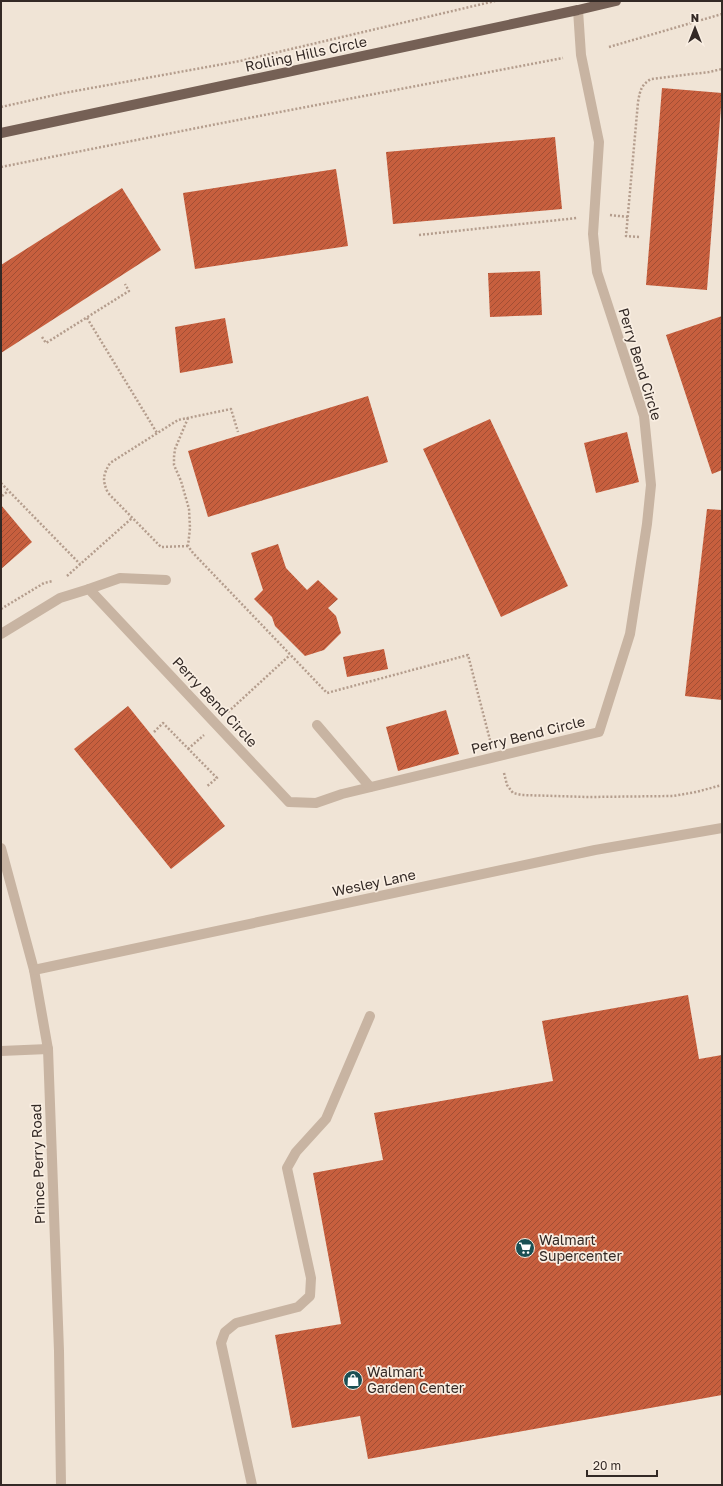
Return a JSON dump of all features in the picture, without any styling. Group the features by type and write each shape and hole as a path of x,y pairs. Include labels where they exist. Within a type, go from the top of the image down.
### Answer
{"main road":[{"name":"Rolling Hills Circle","path":"1,133 616,1"}],"street":[{"name":"Perry Bend Circle","path":"89,588 289,802 316,802 370,787 599,732 630,634 651,485 644,416 597,272 594,216 599,142 581,55 578,10"},
{"path":"1,634 60,598 89,588 120,578 166,580"},
{"path":"317,725 370,787"},
{"name":"Wesley Lane","path":"34,970 595,850 722,828"},
{"name":"Prince Perry Road","path":"1,848 34,970 48,1048 59,1351 61,1485"},
{"path":"252,1485 221,1343 225,1332 236,1323 298,1307 310,1296 311,1278 288,1168 296,1152 326,1119 370,1016"},
{"path":"1,1051 48,1048"}],"path":[{"path":"1,107 64,93 240,61 495,1"},
{"path":"609,47 722,14"},
{"path":"1,167 204,126 563,58"},
{"path":"639,237 626,236 640,91 644,84 651,80 722,69"},
{"path":"419,235 607,214 628,218"},
{"path":"42,337 46,343 129,291 124,284"},
{"path":"87,318 157,433"},
{"path":"188,546 161,547 108,493 104,485 104,474 110,463 178,420 231,409 238,432"},
{"path":"188,418 175,449 174,465 181,481 189,509 190,528 188,546 197,558 327,693 468,655 491,742 507,785 513,793 522,795 588,798 672,796 696,792 722,785"},
{"path":"1,483 80,564"},
{"path":"2,496 8,491"},
{"path":"62,578 70,576 80,564 132,518"},
{"path":"1,609 44,583 55,580"},
{"path":"188,749 290,655"},
{"path":"154,732 163,723 217,778 206,787"}],"building":[{"path":"662,88 722,93 707,290 646,285"},
{"path":"555,137 562,209 393,224 386,152"},
{"path":"336,169 348,246 195,269 183,193"},
{"path":"122,188 161,250 1,353 1,265"},
{"path":"540,271 542,315 490,317 488,273"},
{"path":"722,316 722,470 712,474 666,335"},
{"path":"225,318 233,363 180,373 175,327"},
{"path":"368,396 388,462 208,517 188,451"},
{"path":"490,419 568,586 501,617 423,449"},
{"path":"627,432 639,482 596,493 584,443"},
{"path":"1,505 32,542 1,569"},
{"path":"707,509 722,510 722,700 685,696"},
{"path":"278,544 286,568 307,590 318,580 338,599 328,608 336,616 341,633 324,650 305,656 275,626 272,617 254,599 263,590 251,553"},
{"path":"384,649 388,669 347,677 343,657"},
{"path":"128,706 225,826 171,869 74,749"},
{"path":"446,710 459,754 398,771 386,727"},
{"name":"Walmart Supercenter","path":"688,995 699,1059 722,1055 722,1395 368,1459 360,1416 292,1428 275,1335 341,1324 313,1173 383,1160 374,1113 553,1081 542,1021"}],"place":[{"name":"Walmart Supercenter","path":"525,1248"},
{"name":"Walmart Garden Center","path":"353,1380"}]}
